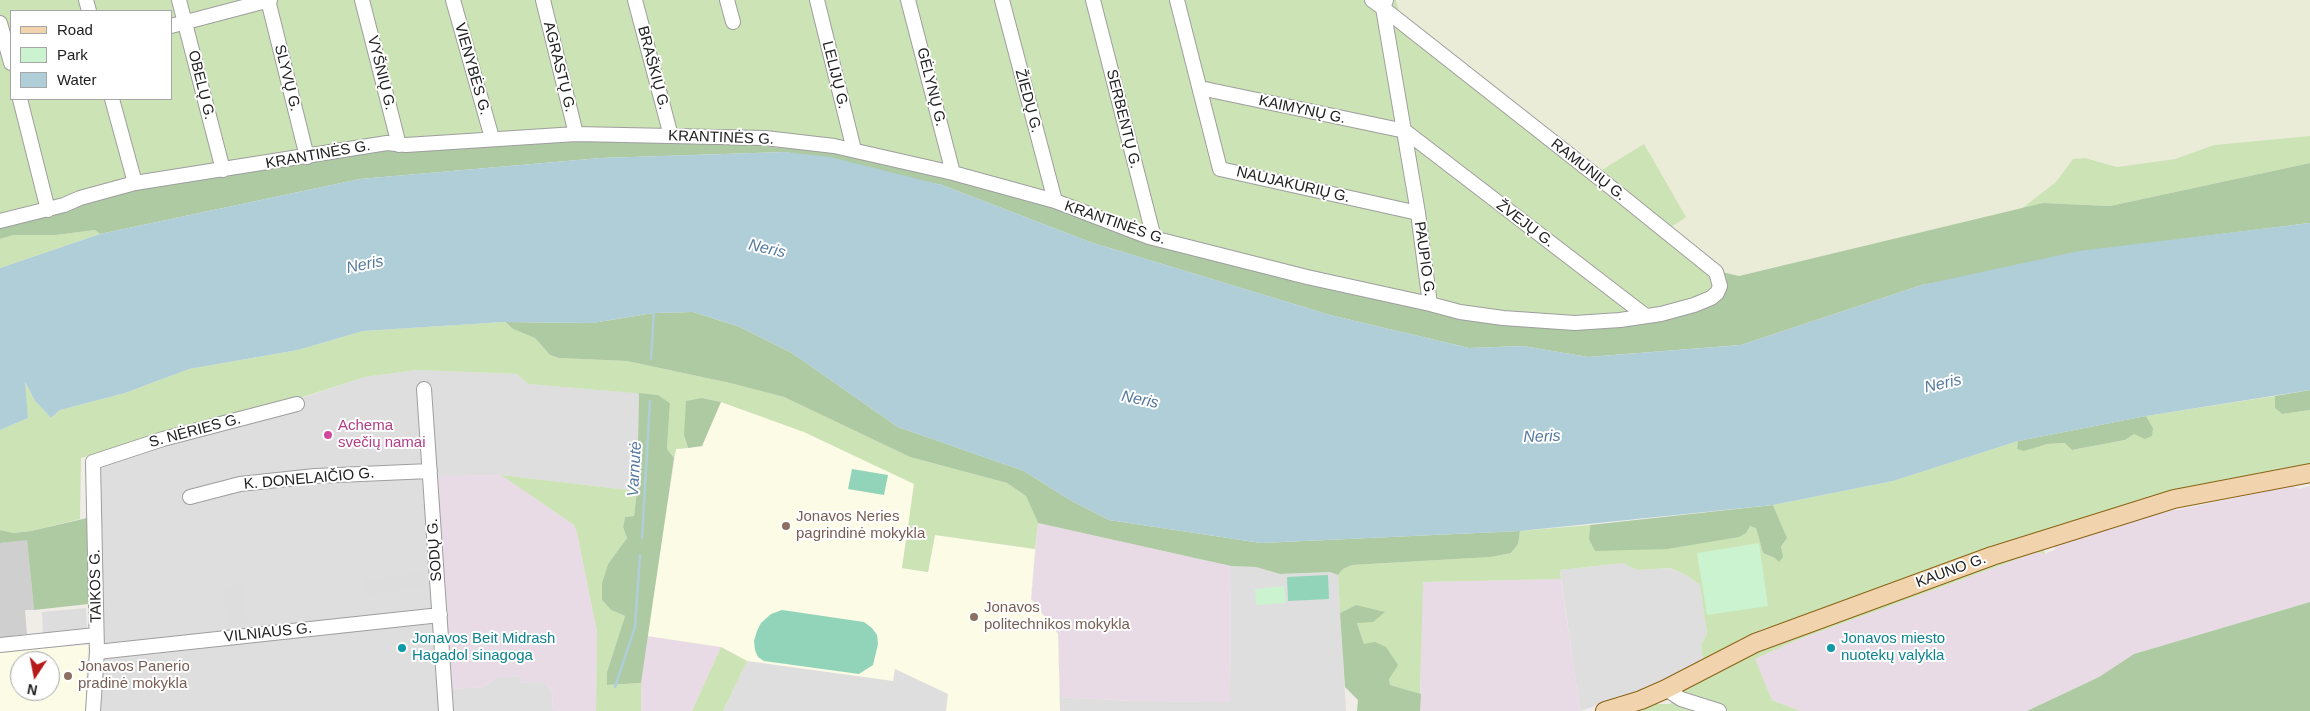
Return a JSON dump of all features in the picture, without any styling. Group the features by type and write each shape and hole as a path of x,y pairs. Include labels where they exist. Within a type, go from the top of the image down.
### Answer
{"main road":[{"name":"KAUNO G.","path":"1605,711 1666,689 1755,643 1992,556 2174,499 2310,473"}],"street":[{"name":"OBELŲ G.","path":"179,0 178,24 223,170"},
{"path":"178,24 269,0"},
{"name":"SLYVŲ G.","path":"269,0 307,157"},
{"name":"VYŠNIŲ G.","path":"362,0 399,145"},
{"name":"VIENYBĖS G.","path":"453,0 492,138"},
{"name":"AGRASTŲ G.","path":"543,0 576,134"},
{"name":"BRAŠKIŲ G.","path":"635,0 671,136"},
{"path":"728,0 734,22"},
{"name":"LELIJŲ G.","path":"817,0 854,150"},
{"name":"GĖLYNŲ G.","path":"908,0 953,173"},
{"name":"ŽIEDŲ G.","path":"1002,0 1054,201"},
{"name":"SERBENTŲ G.","path":"1093,0 1154,238"},
{"name":"NAUJAKURIŲ G.","path":"1177,0 1220,169 1418,213"},
{"name":"PAUPIO G.","path":"1380,3 1405,132 1430,304 1460,312 1503,318 1575,323 1646,316"},
{"name":"RAMUNIŲ G.","path":"1380,3 1716,272 1720,286 1711,298 1680,309 1646,316"},
{"path":"0,23 10,59"},
{"name":"KAIMYNŲ G.","path":"1200,88 1405,132"},
{"path":"20,100 48,210"},
{"path":"112,100 135,183"},
{"name":"ŽVEJŲ G.","path":"1405,132 1646,316"},
{"name":"KRANTINĖS G.","path":"0,221 48,210 80,198 135,183 387,143 399,145 576,134 765,138 854,150 953,173 1054,201 1154,238 1430,304"},
{"name":"SODŲ G.","path":"424,389 446,711"},
{"name":"S. NĖRIES G.","path":"94,462 163,439 297,404"},
{"name":"TAIKOS G.","path":"93,711 97,652 94,462"},
{"name":"K. DONELAIČIO G.","path":"190,498 240,484 315,476 430,471"},
{"name":"VILNIAUS G.","path":"97,652 440,615"},
{"path":"0,645 96,635"},
{"path":"1666,689 1680,699 1719,711"}],"shaded area":[{"path":"1396,0 2310,0 2310,136 2214,145 2175,159 2117,167 2085,158 2073,159 2056,182 2021,209 1739,276 1722,272 1597,173 1398,12"},
{"path":"417,370 517,374 528,384 639,393 637,491 501,475 424,477 439,711 100,711 103,589 97,465 365,377"},
{"name":"Jonavos Neries pagrindinė mokykla","path":"721,402 804,432 915,484 902,568 928,572 935,535 1035,549 1031,599 1058,634 1060,711 946,711 948,694 895,669 893,681 747,661 721,647 647,636 676,449 702,446"},
{"path":"702,446 902,568 1035,549 1031,599 1058,634 1060,697 1132,701 1230,702 1231,566 1256,567 1280,574 1330,572 1338,575 1346,711 723,711 747,661 721,647 647,636 676,449"},
{"path":"501,475 574,525 597,632 596,711 553,711 552,690 542,681 522,683 519,676 496,678 484,687 451,689 435,476"},
{"name":"Jonavos miesto nuotekų valykla","path":"2293,486 2299,489 2310,486 2310,602 2134,654 2099,677 2027,711 1800,711 1772,700 1754,659 1797,640 2037,552 2045,554 2054,550 2057,543 2133,519"},
{"path":"1038,523 1231,566 1230,702 1132,701 1060,697 1058,634 1031,599"},
{"path":"27,539 34,610 25,610 27,634 0,638 0,543"},
{"path":"1623,563 1637,570 1669,568 1688,576 1700,585 1707,634 1701,645 1703,662 1662,684 1580,711 1560,570"},
{"path":"424,573 425,588 366,594 365,580"},
{"path":"1561,579 1580,711 1420,711 1422,582"},
{"path":"242,584 247,623 228,625 224,590 228,590 228,586"},
{"path":"86,608 87,629 43,634 42,612"},
{"path":"647,636 721,647 692,711 641,711 641,683"},
{"name":"Jonavos Panerio pradinė mokykla","path":"88,645 85,711 0,711 0,651"},
{"path":"519,676 522,683 542,681 552,690 553,711 452,711 451,689 484,687 496,678"}],"green space":[{"path":"0,0 1396,0 1399,12 1597,173 1644,144 1686,217 1668,229 1722,272 1722,291 1653,321 1606,329 1543,328 1466,317 854,154 579,137 0,225"},
{"path":"2310,136 2310,163 2110,206 2043,203 2021,209 2056,182 2073,159 2085,158 2117,167 2175,159 2214,145"},
{"path":"689,140 854,154 1466,317 1543,328 1606,329 1654,321 1706,306 1722,272 1739,276 2043,203 2110,206 2310,163 2310,223 2182,239 1922,285 1741,345 1588,357 1523,346 1469,348 1330,315 1090,242 942,185 785,152 601,158 360,179 100,234 95,230 56,235 14,235 0,239 0,225 86,198 388,147 492,141"},
{"path":"95,230 100,234 0,268 0,239 14,235 56,235"},
{"path":"693,312 740,327 792,353 898,427 1024,471 1070,500 1109,520 1261,543 1520,531 1518,544 1511,553 1491,557 1352,565 1343,569 1338,575 1330,572 1280,574 1256,567 1231,566 1038,523 1026,496 1007,483 910,457 784,397 730,383 627,361 559,358 550,355 535,338 513,329 505,322 592,323 654,313"},
{"path":"504,322 513,329 535,338 550,355 559,358 627,361 730,383 784,397 910,457 1007,483 1026,496 1038,523 1035,549 935,535 928,572 902,568 914,484 804,432 721,402 702,398 684,435 688,448 676,449 674,458 667,449 670,403 658,395 528,384 517,374 417,370 365,377 290,401 81,458 80,519 31,531 13,533 0,530 0,430 28,418 24,381 35,401 51,418 60,410 125,393 189,369 298,350 363,331"},
{"path":"2310,390 2310,410 2282,414 2275,408 2275,396"},
{"path":"639,393 658,395 670,403 667,449 674,458 641,683 607,685 607,672 625,616 611,610 602,600 602,583 608,564 627,538 623,527 625,517 634,516 637,491"},
{"path":"2275,396 2275,408 2282,414 2310,410 2310,466 1765,628 1740,639 1703,662 1701,645 1707,634 1700,585 1688,576 1670,568 1637,570 1623,563 1560,570 1561,579 1423,582 1420,694 1390,685 1389,679 1364,644 1357,623 1356,605 1340,613 1338,575 1343,569 1352,565 1491,557 1511,553 1518,544 1520,531 1590,525 1589,539 1749,526 1756,527 1763,553 1775,558 1787,538 1773,505 1893,481 2018,441 2017,449 2024,450 2047,444 2066,443 2072,450 2125,440 2134,434 2153,428 2146,416"},
{"path":"702,398 721,402 702,446 688,448 684,435 686,401"},
{"path":"2146,416 2153,428 2152,436 2145,439 2134,434 2125,440 2072,450 2065,443 2047,444 2024,451 2017,449 2018,441"},
{"path":"852,469 888,475 884,495 848,489"},
{"path":"501,475 637,491 634,516 625,517 623,527 627,538 608,564 602,583 602,600 611,610 625,616 607,672 607,685 641,683 641,711 596,711 597,632 574,525"},
{"path":"1773,505 1787,538 1781,547 1783,557 1779,562 1775,558 1763,553 1756,528 1750,526 1746,533 1739,537 1667,549 1595,551 1589,539 1590,525"},
{"path":"87,518 89,604 34,610 27,540 0,543 0,530 13,533 31,531"},
{"path":"1759,543 1768,606 1707,615 1697,553"},
{"path":"2043,546 2045,554 2037,552 1797,640 1755,659 1772,700 1800,711 1631,711 1655,704 1670,704 1689,686 1764,647"},
{"path":"1328,575 1329,599 1288,601 1287,577"},
{"path":"1284,586 1286,603 1256,605 1255,589"},
{"path":"2310,602 2310,711 2027,711 2099,677 2134,654"},
{"path":"1356,605 1385,612 1373,622 1357,623 1364,644 1375,642 1386,647 1398,665 1389,679 1390,685 1421,694 1420,711 1357,711 1358,700 1345,687 1340,613"},
{"path":"782,610 864,622 877,635 878,644 873,665 859,674 764,661 758,657 755,650 754,641 757,631 761,623 771,614"},
{"path":"721,647 747,661 723,711 692,711"}],"water":[{"name":"Neris","path":"785,152 830,157 942,185 1090,242 1330,315 1469,348 1523,346 1588,357 1741,345 1922,285 2079,251 2310,223 2310,390 2146,416 2018,441 1893,481 1773,505 1520,531 1261,543 1109,520 1070,500 1024,471 898,427 792,353 740,327 693,312 654,313 592,323 504,322 363,331 298,350 189,369 125,393 60,410 51,418 35,401 25,382 28,418 0,430 0,268 100,234 360,179 601,158"}],"waterway":[{"name":"Varnutė","path":"651,359 654,311"},
{"name":"Varnutė","path":"642,538 650,401"},
{"name":"Varnutė","path":"615,687 635,627 640,555"}],"place":[{"name":"Achema svečių namai","path":"328,435"},
{"name":"Jonavos Neries pagrindinė mokykla","path":"786,526"},
{"name":"Jonavos politechnikos mokykla","path":"974,617"},
{"name":"Jonavos Beit Midrash Hagadol sinagoga","path":"402,648"},
{"name":"Jonavos miesto nuotekų valykla","path":"1831,648"},
{"name":"Jonavos Panerio pradinė mokykla","path":"68,676"}]}
